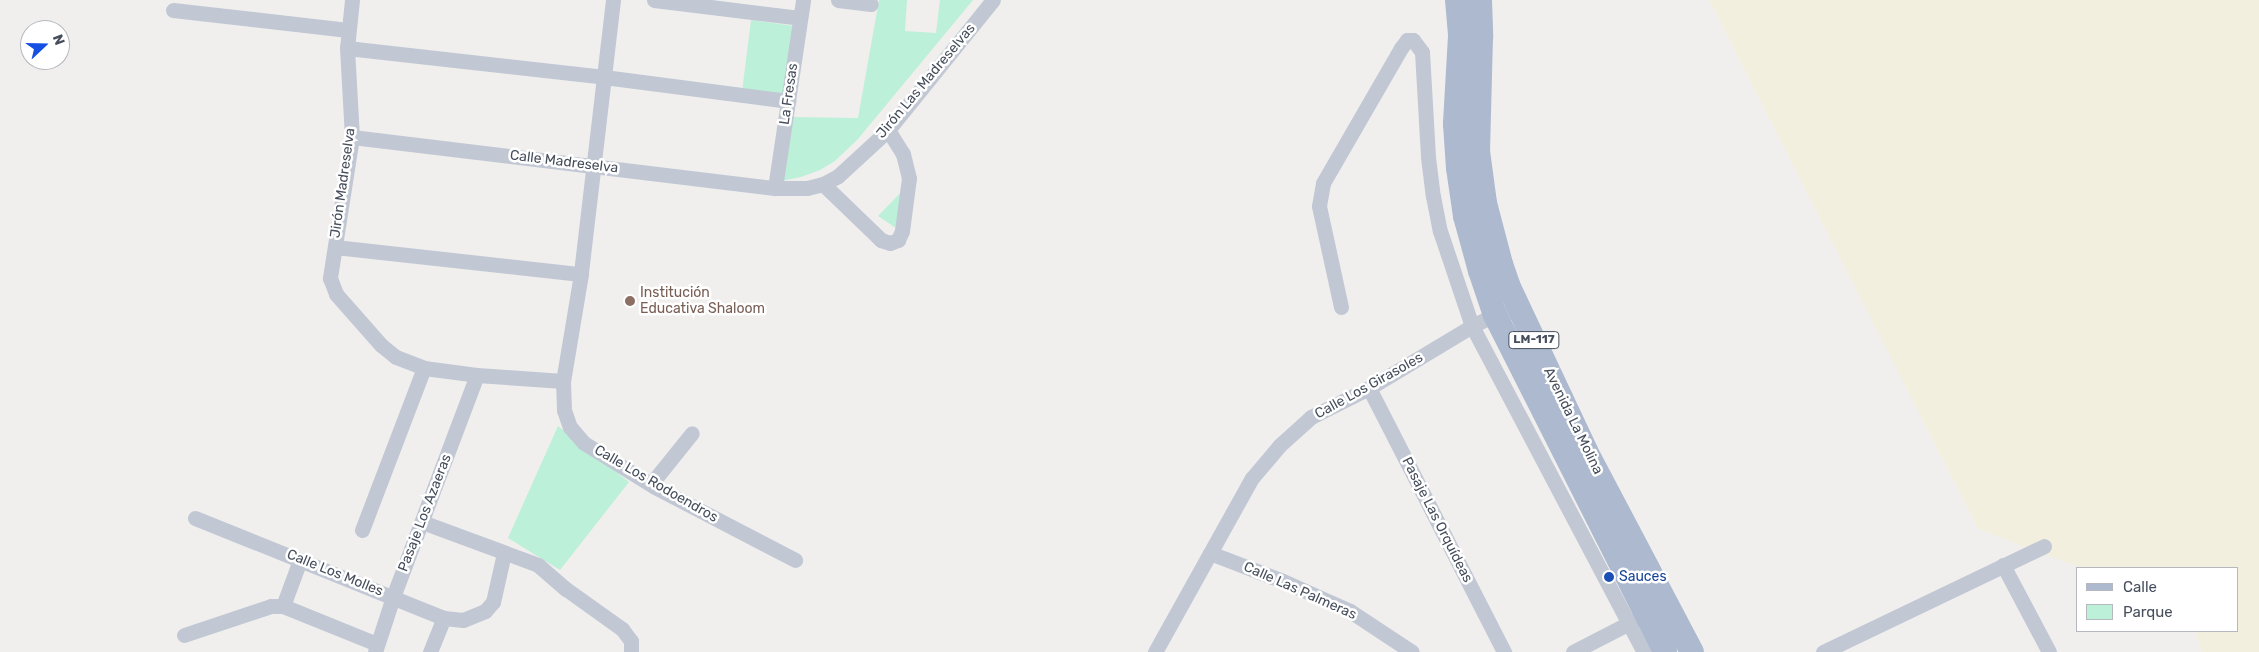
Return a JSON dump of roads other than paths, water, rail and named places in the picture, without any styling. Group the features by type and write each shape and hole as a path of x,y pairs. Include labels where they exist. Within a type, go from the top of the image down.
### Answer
{"main road":[{"name":"Avenida La Molina","path":"1457,0 1460,36 1455,124 1458,168 1471,243 1495,315 1637,619 1665,652"},
{"name":"Avenida La Molina","path":"1480,0 1482,37 1478,130 1481,177 1499,256 1519,310 1586,451 1692,652"}],"street":[{"name":"Jirón Madreselva","path":"352,0 347,48 352,137 330,278 336,294 380,344 396,357 424,368 477,375 563,381"},
{"name":"Calle Los Rodoendros","path":"613,0 581,274 563,381 564,410 570,427 584,443 651,484 795,560"},
{"path":"654,0 800,18"},
{"name":"La Fresas","path":"775,188 803,0"},
{"path":"838,0 871,4"},
{"name":"Jirón Las Madreselvas","path":"775,188 807,188 823,184 838,176 888,130 992,1"},
{"path":"174,10 348,30"},
{"path":"1341,307 1319,206 1323,183 1401,48 1408,40 1413,40 1422,52 1428,157 1440,231 1472,326 1637,619 1644,652"},
{"path":"347,48 604,77 788,101"},
{"path":"823,184 881,240 894,242 898,240 902,231 909,178 903,154 888,130"},
{"name":"Calle Madreselva","path":"352,137 775,188"},
{"path":"335,246 581,274"},
{"name":"Calle Los Girasoles","path":"1155,652 1252,478 1280,445 1311,417 1369,388 1472,326 1495,315 1519,310"},
{"path":"362,530 424,368"},
{"name":"Pasaje Los Azaeras","path":"376,648 393,596 477,375"},
{"name":"Pasaje Las Orquídeas","path":"1369,388 1504,652"},
{"path":"651,484 692,433"},
{"name":"Calle Los Molles","path":"196,518 444,618 463,620 475,617 485,611 493,602 504,553"},
{"path":"422,522 538,565 566,589 622,629 631,641 631,652"},
{"path":"1823,652 2044,546"},
{"name":"Calle Las Palmeras","path":"1210,553 1283,581 1350,611 1412,652"},
{"path":"283,606 300,560"},
{"path":"2003,565 2049,652"},
{"path":"184,635 258,609 283,606 376,648"},
{"path":"430,652 444,618"},
{"path":"1573,652 1637,619"}],"place":[{"name":"Institución Educativa Shaloom","path":"630,301"},
{"name":"Sauces","path":"1609,577"}]}
